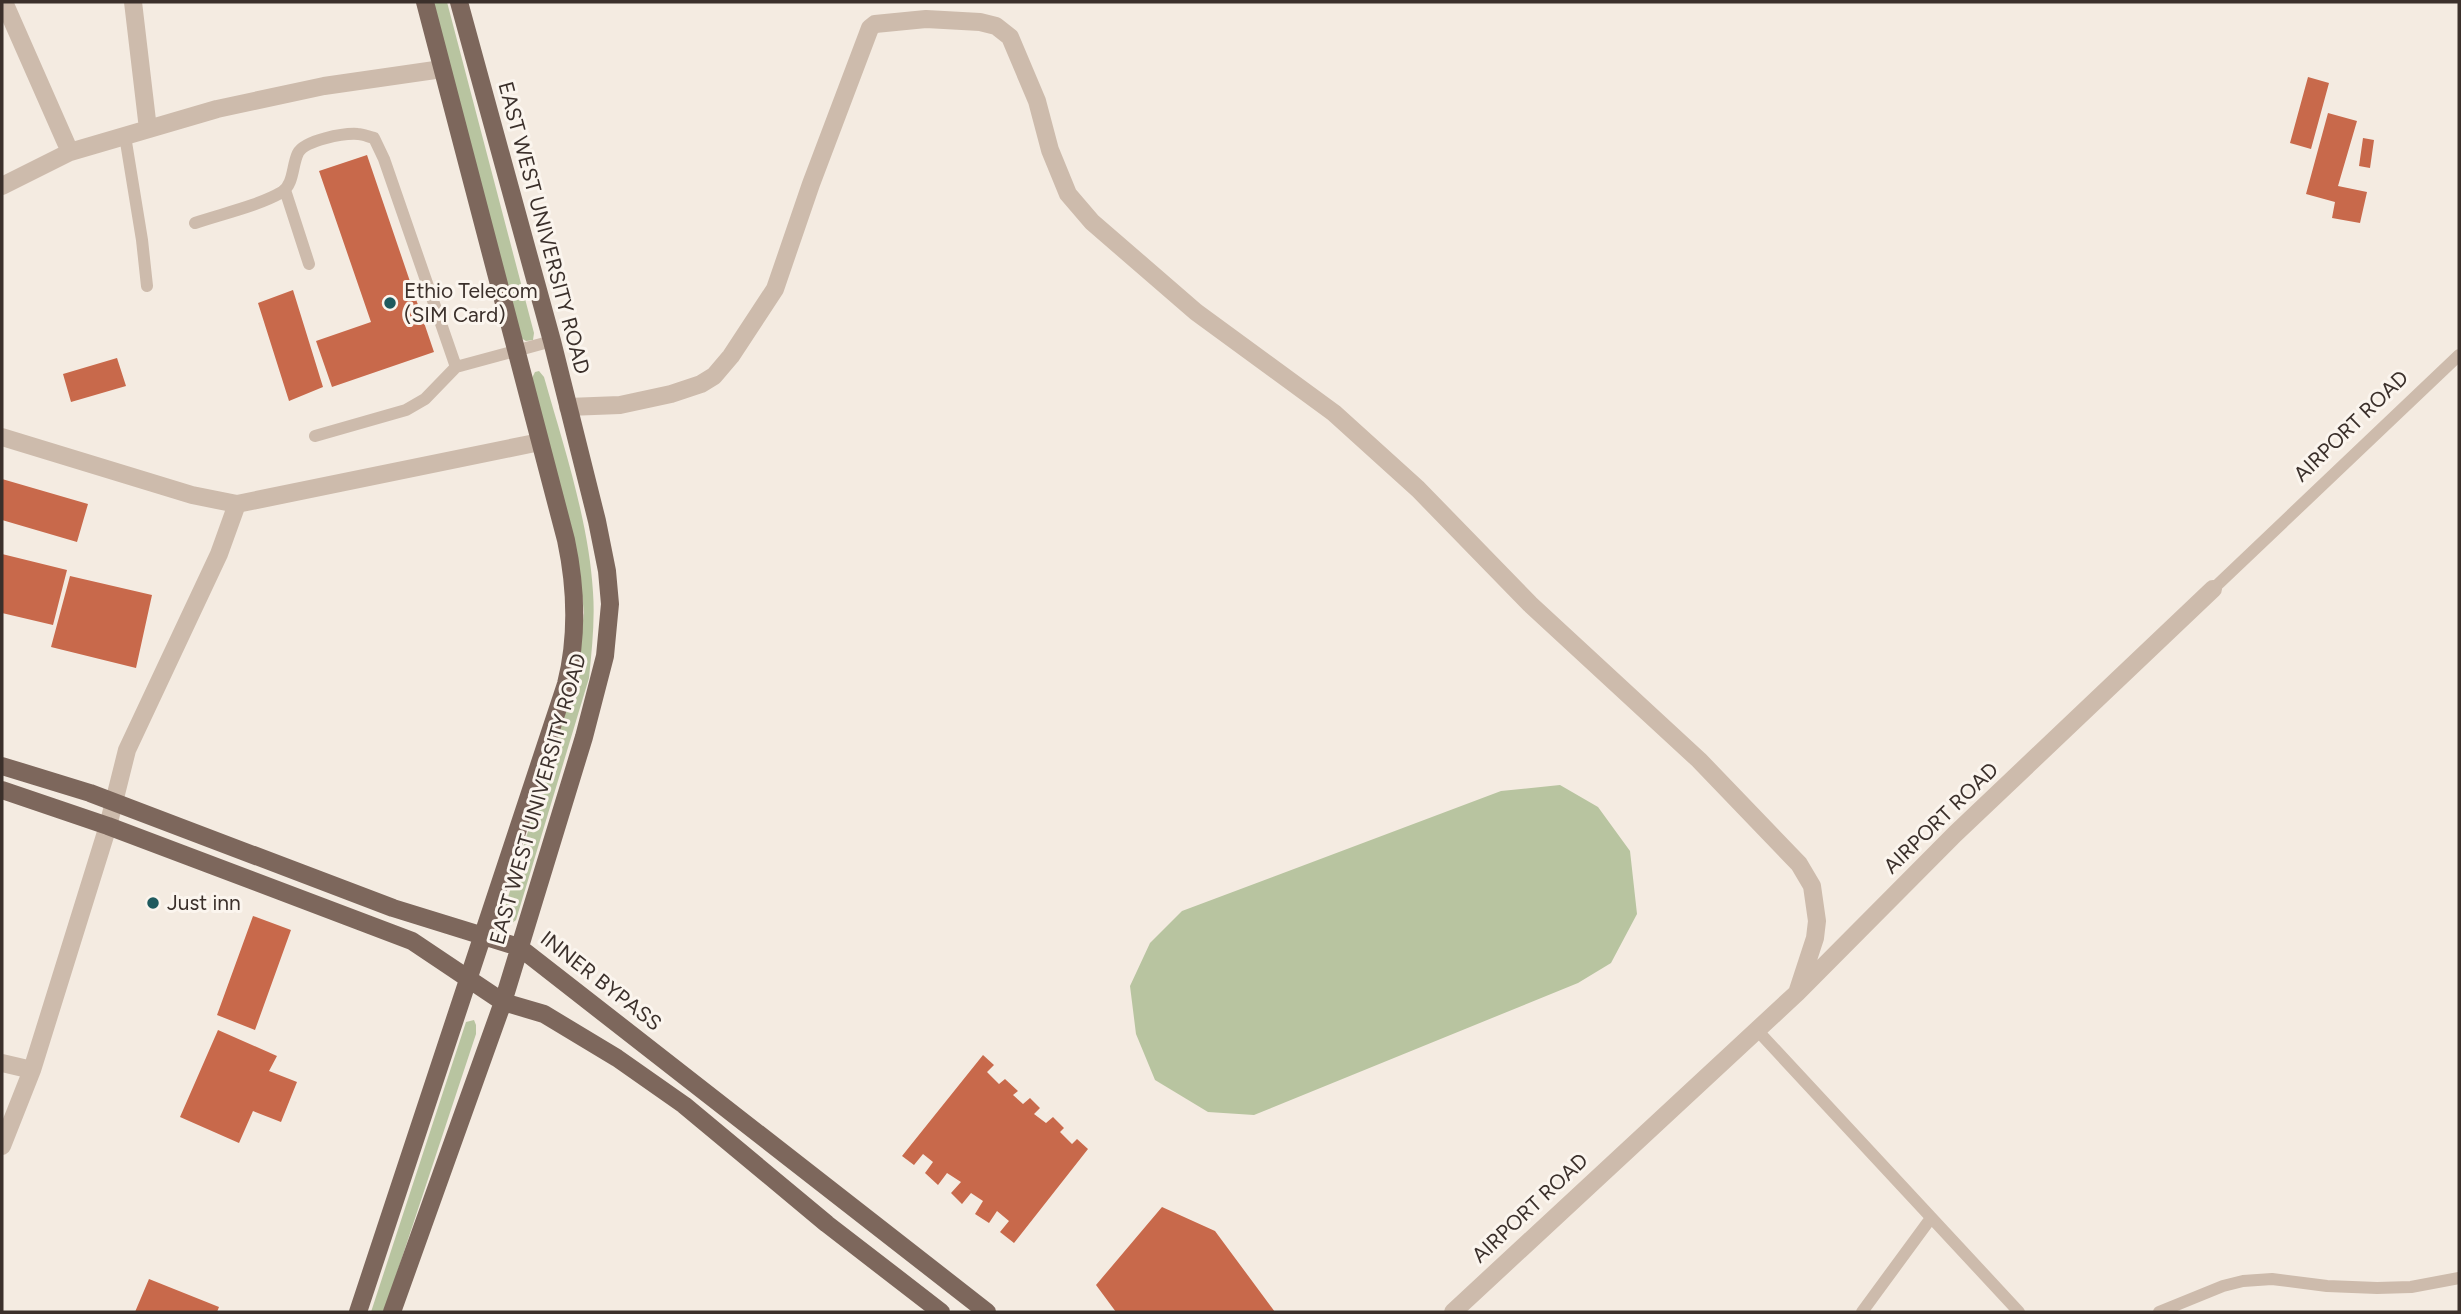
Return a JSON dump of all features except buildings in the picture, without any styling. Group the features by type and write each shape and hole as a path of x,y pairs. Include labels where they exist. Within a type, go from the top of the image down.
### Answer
{"main road":[{"name":"EAST WEST UNIVERSITY ROAD","path":"358,1312 566,684 575,616 572,568 425,2"},
{"name":"EAST WEST UNIVERSITY ROAD","path":"392,1312 503,1002 584,737 605,656 610,604 607,571 599,534 552,341 459,2"},
{"name":"INNER BYPASS","path":"2,766 113,802 393,908 519,947 976,1308"},
{"path":"2,790 108,826 412,941 503,1002 544,1014 617,1058 684,1105 827,1224 941,1312"}],"street":[{"path":"4,2 71,152"},
{"path":"133,2 148,129"},
{"path":"568,407 620,405 671,394 701,384 713,376 731,356 775,289 815,172 870,28 875,24 926,19 980,22 996,26 1010,37 1037,101 1049,150 1068,194 1092,222 1196,312 1334,413 1418,489 1531,604 1699,761 1799,864 1812,886 1817,921 1815,938 1797,993"},
{"path":"2,186 71,152 217,108 324,86 442,69"},
{"path":"2,437 192,495 237,504 540,442"},
{"path":"2,1146 32,1070 108,826 127,750 219,554 237,504"},
{"name":"AIRPORT ROAD","path":"1453,1312 1797,993 1955,834 2213,589"},
{"path":"2,1063 32,1070"}],"lane":[{"path":"195,223 285,190 292,177 298,153 303,147 335,136 358,134 374,138 384,159 456,366"},
{"path":"125,136 147,286"},
{"path":"285,190 309,264"},
{"path":"315,436 406,410 425,399 456,366 552,341"},
{"name":"AIRPORT ROAD","path":"2213,589 2459,355"},
{"path":"1757,1030 2019,1312"},
{"path":"1862,1312 1931,1218"},
{"path":"2159,1312 2223,1286 2243,1281 2272,1279 2327,1286 2377,1288 2411,1287 2459,1278"},
{"path":"1875,1312 1879,1289"}],"green space":[{"path":"430,2 447,2 534,333 533,340 526,341 521,338"},
{"path":"539,371 544,377 581,511 591,565 593,624 589,678 516,920 512,923 506,922 502,917 567,703 584,613 578,560 532,378 535,372"},
{"path":"1560,785 1598,807 1630,851 1637,914 1611,963 1578,983 1254,1115 1208,1112 1155,1080 1136,1034 1130,986 1150,943 1182,911 1501,791"},
{"path":"474,1020 476,1034 384,1312 371,1312 466,1022"}],"place":[{"name":"Ethio Telecom (SIM Card)","path":"390,303"},
{"name":"Just inn","path":"153,903"}]}
